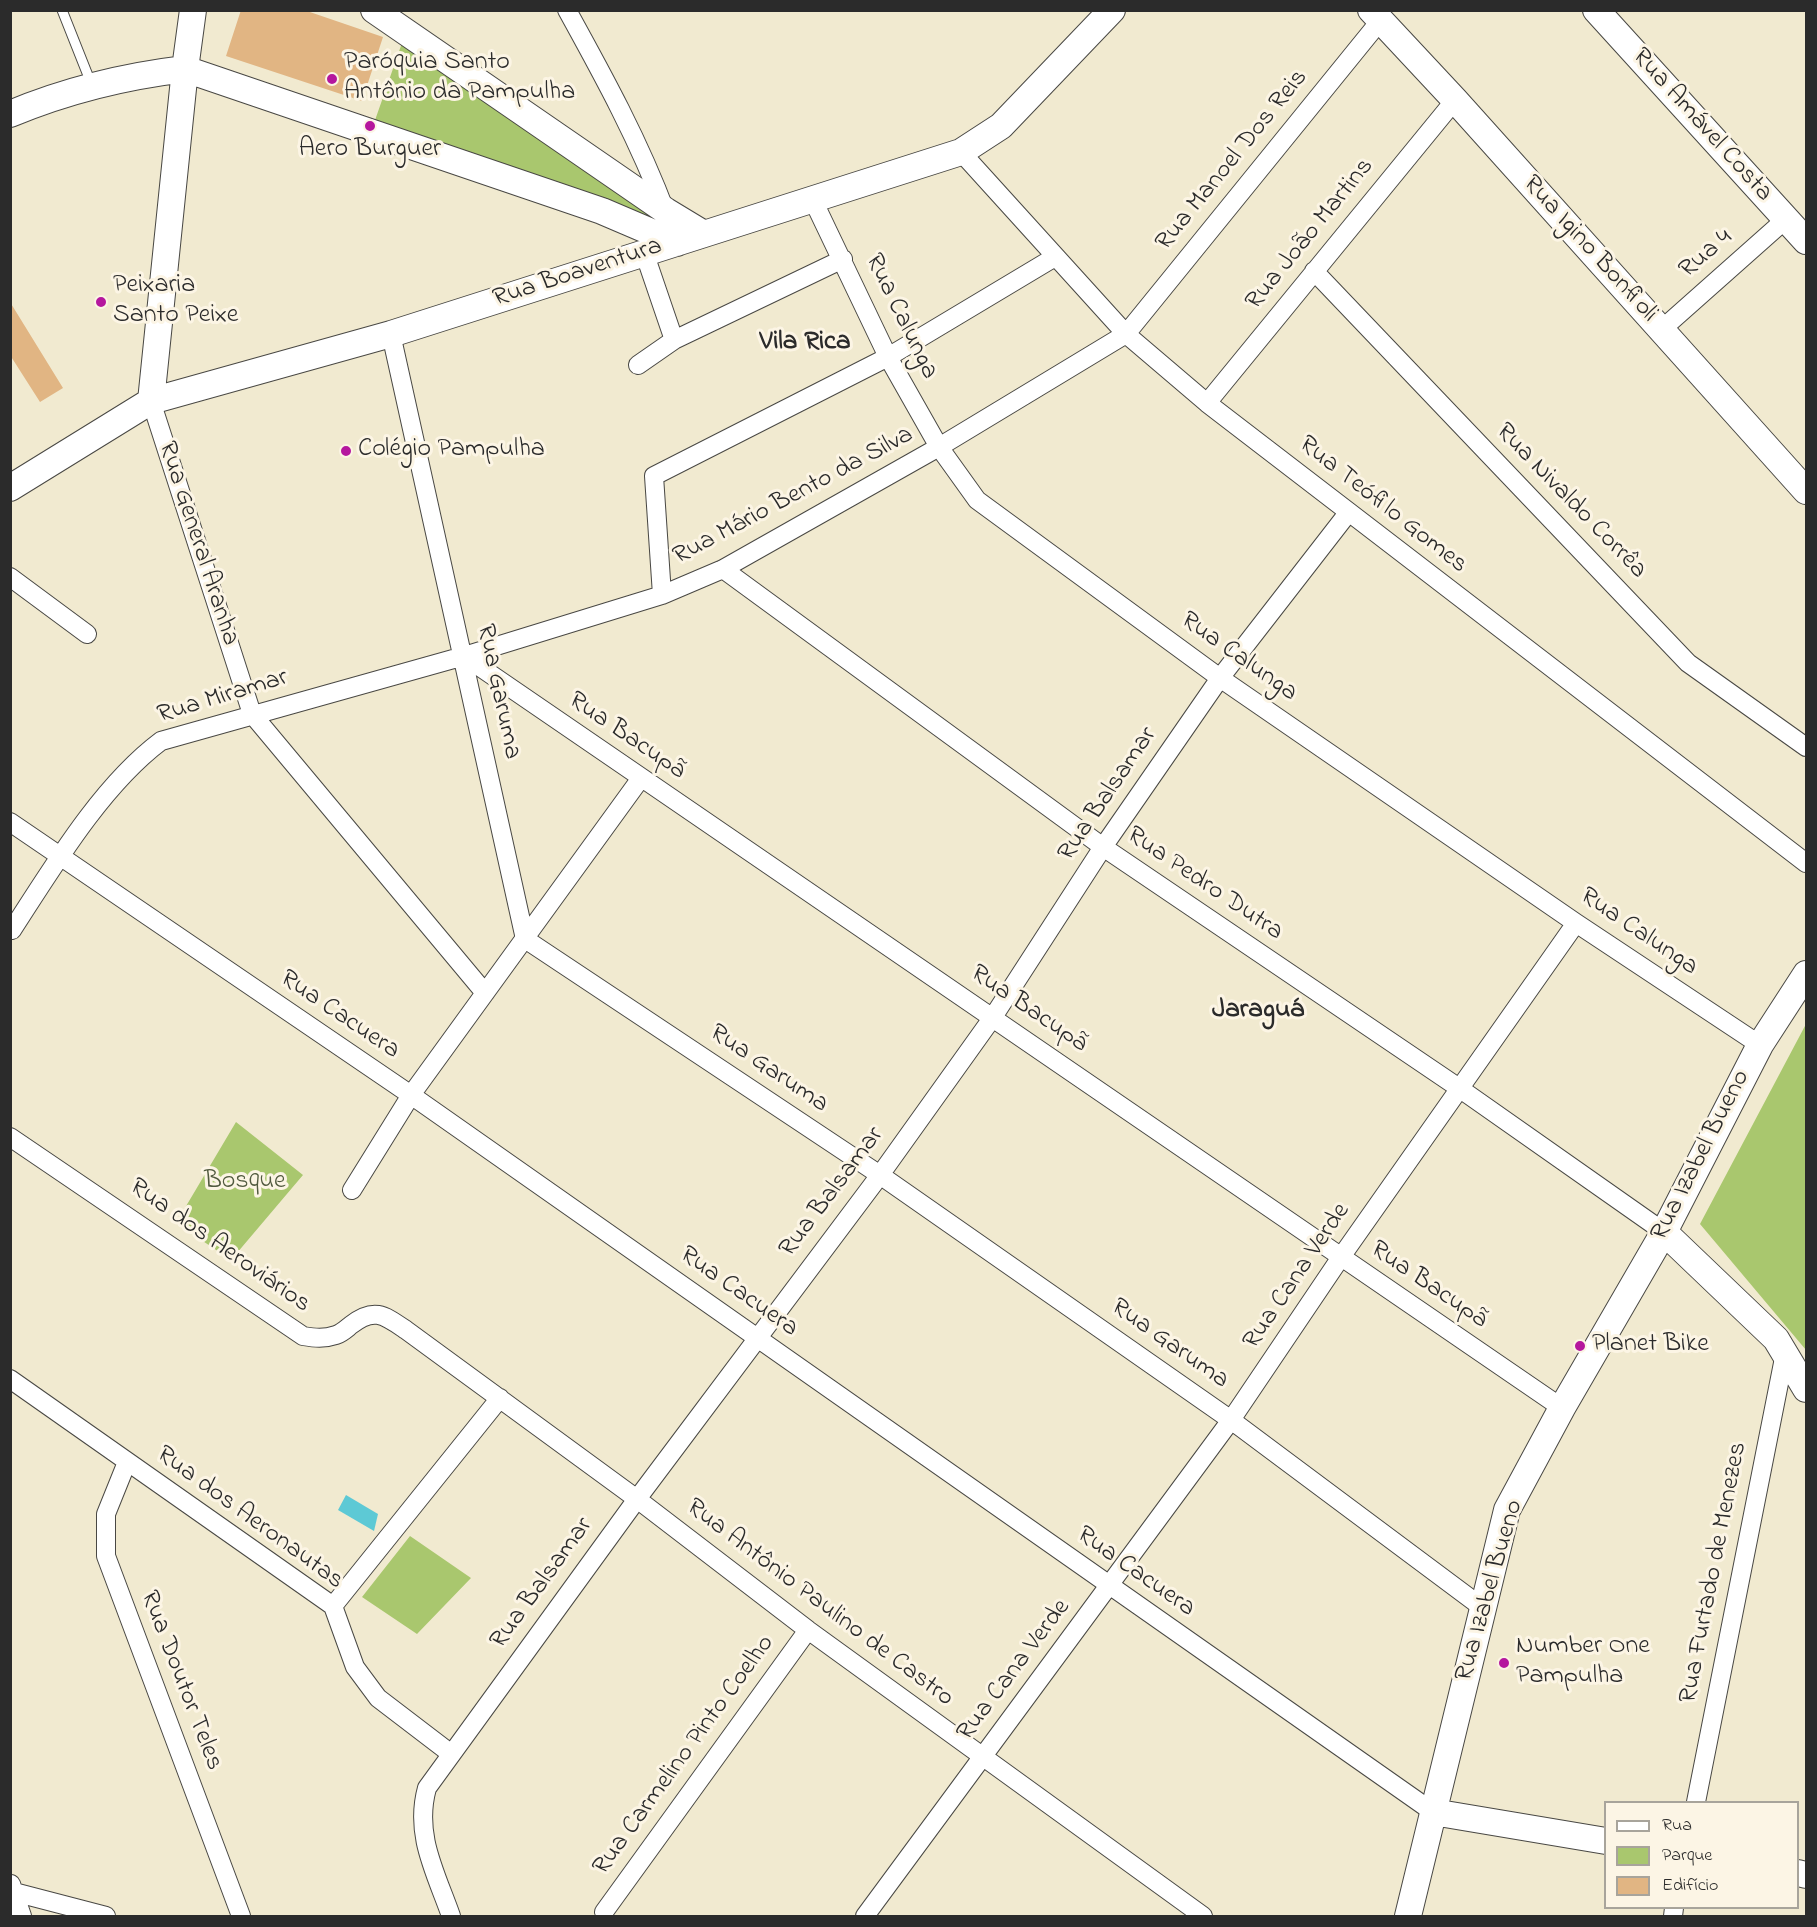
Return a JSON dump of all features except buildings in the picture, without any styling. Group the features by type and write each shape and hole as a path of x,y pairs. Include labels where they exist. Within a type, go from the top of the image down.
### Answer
{"street":[{"name":"Rua General Aranha","path":"193,10 184,69 151,401 252,714 485,993"},
{"path":"374,10 666,211 704,234"},
{"path":"567,10 636,138 677,243"},
{"name":"Rua Boaventura","path":"10,488 151,401 391,334 961,152 1001,126 1112,10"},
{"name":"Rua Amável Costa","path":"1596,10 1806,241"},
{"name":"Rua Igino Bonfioli","path":"1375,16 1455,100 1806,491"},
{"name":"Rua Manoel Dos Reis","path":"1126,334 1375,16"},
{"path":"10,114 41,101 93,87 147,74 184,69 602,211 677,243"},
{"name":"Rua João Martins","path":"1207,403 1455,100"},
{"name":"Rua Teófilo Gomes","path":"961,152 1126,334 1207,403 1806,863"},
{"name":"Rua Calunga","path":"812,198 888,357 939,447 977,500 1220,678 1576,923 1760,1045"},
{"name":"Rua 4","path":"1661,330 1786,219"},
{"path":"644,252 674,340"},
{"path":"662,595 654,476 888,357 1055,257"},
{"path":"638,365 674,340 843,259"},
{"name":"Rua Nivaldo Corrêa","path":"1314,271 1688,663 1806,747"},
{"name":"Rua Garuma","path":"391,334 525,939 880,1175 1232,1420 1484,1608"},
{"name":"Rua Mário Bento da Silva","path":"464,656 662,595 723,569 939,447 1126,334"},
{"name":"Rua Balsamar","path":"451,1917 422,1833 421,1809 427,1788 450,1753 637,1499 880,1175 993,1017 1103,847 1220,678 1348,513"},
{"name":"Rua Pedro Dutra","path":"723,569 1103,847 1459,1088 1665,1232"},
{"path":"10,577 87,634"},
{"name":"Rua Miramar","path":"12,930 60,856 134,762 161,741 464,656"},
{"name":"Rua Bacupã","path":"464,656 1562,1408"},
{"path":"352,1190 411,1095 641,778"},
{"name":"Rua Cacuera","path":"10,822 411,1095 1432,1812"},
{"name":"Rua Cana Verde","path":"865,1917 1232,1420 1341,1257 1576,923"},
{"name":"Rua Izabel Bueno","path":"1408,1917 1508,1510 1562,1408 1665,1232 1760,1045 1806,976"},
{"name":"Rua dos Aeroviários","path":"10,1137 303,1336 322,1339 338,1335 362,1316 374,1313 389,1318 406,1330"},
{"path":"1665,1232 1776,1339 1806,1389"},
{"name":"Rua Antônio Paulino de Castro","path":"406,1330 637,1499 808,1630 1203,1917"},
{"name":"Rua Furtado de Menezes","path":"1696,1801 1785,1353"},
{"name":"Rua dos Aeronautas","path":"10,1379 333,1606 355,1667 378,1698 450,1753"},
{"path":"333,1606 500,1398"},
{"name":"Rua Doutor Teles","path":"128,1462 106,1514 106,1556 241,1917"},
{"name":"Rua Carmelino Pinto Coelho","path":"604,1912 808,1630"},
{"path":"1432,1812 1604,1841"},
{"path":"12,1888 22,1917"},
{"path":"12,1888 106,1917"}],"lane":[{"path":"62,10 93,87"}],"green space":[{"path":"403,40 672,228 373,126"},
{"path":"1806,1024 1806,1350 1700,1224"},
{"name":"Bosque","path":"236,1122 303,1175 231,1260 176,1223"},
{"path":"410,1536 471,1578 417,1634 362,1597"}],"water":[{"path":"346,1495 378,1514 374,1531 338,1510"}],"place":[{"name":"Paróquia Santo Antônio da Pampulha","path":"332,79"},
{"name":"Aero Burguer","path":"370,126"},
{"name":"Peixaria Santo Peixe","path":"101,302"},
{"name":"Colégio Pampulha","path":"346,451"},
{"name":"Planet Bike","path":"1580,1346"},
{"name":"Number One Pampulha","path":"1504,1663"}],"district":[{"name":"Vila Rica","path":"805,344"},
{"name":"Jaraguá","path":"1258,1012"}]}
